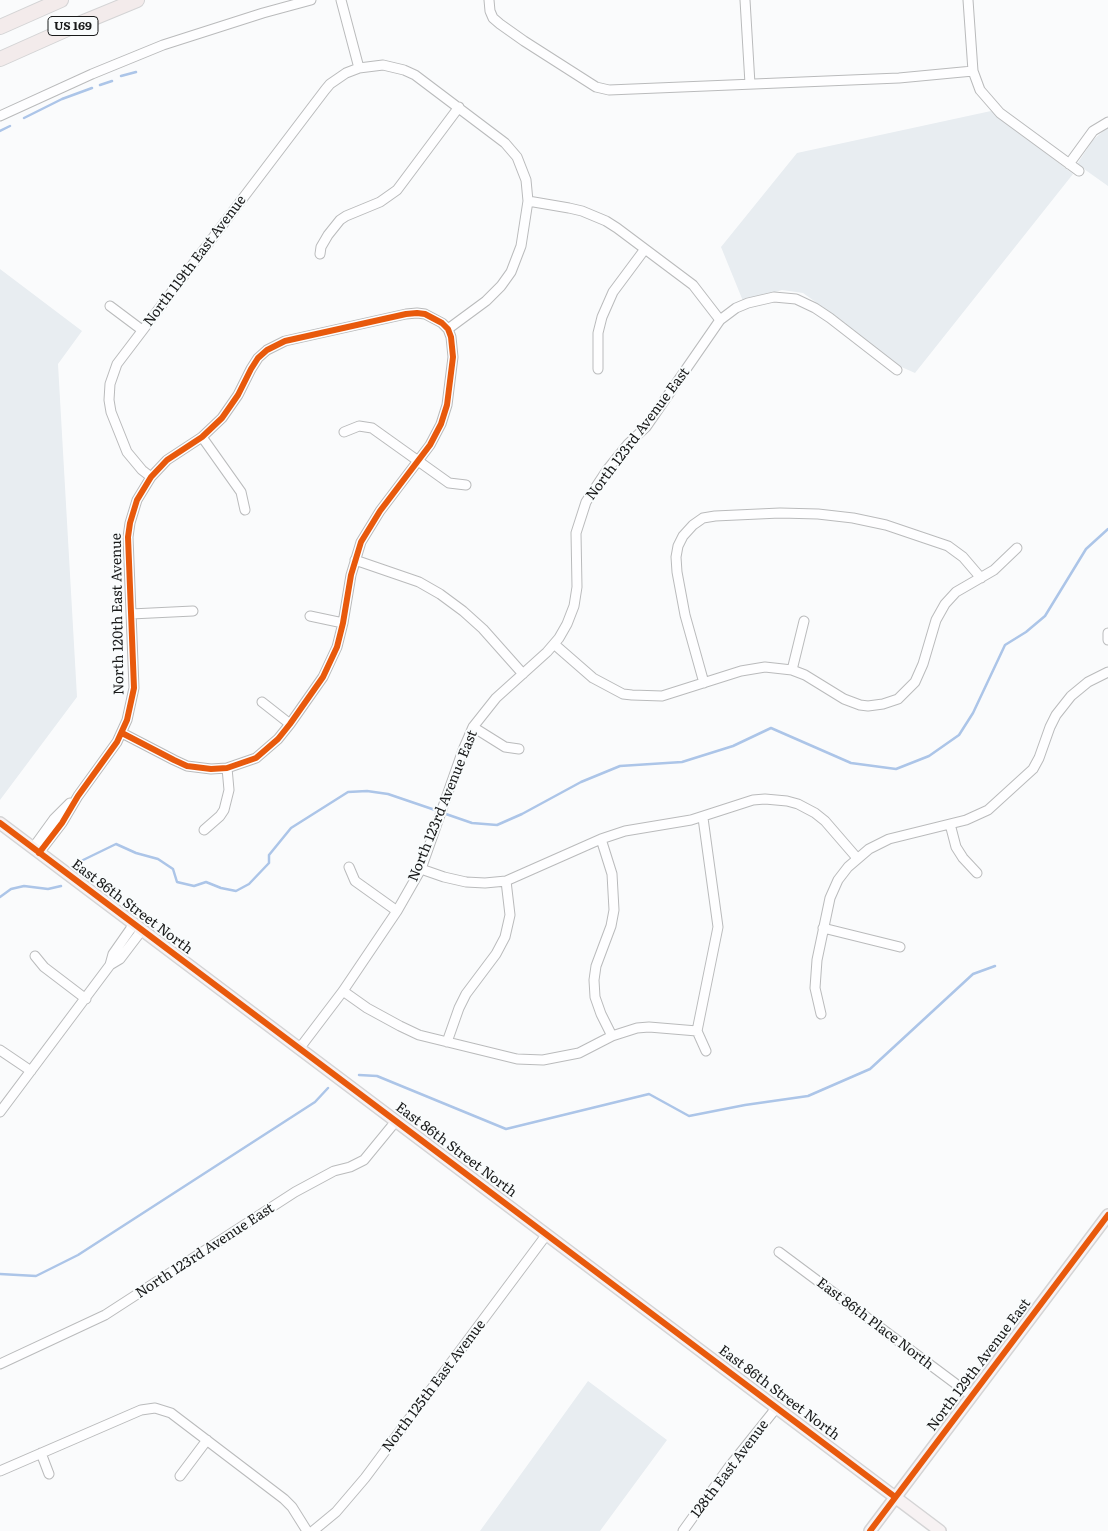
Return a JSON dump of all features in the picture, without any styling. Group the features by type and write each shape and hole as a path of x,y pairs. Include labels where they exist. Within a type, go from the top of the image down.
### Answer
{"highway":[{"name":"US 169","path":"0,27 61,0"},
{"name":"US 169","path":"0,59 137,0"}],"main road":[{"name":"East 86th Street North","path":"0,824 777,1406 940,1531"},
{"name":"North 129th Avenue East","path":"870,1531 1108,1215"}],"street":[{"path":"0,116 92,74 163,45 263,13 311,0"},
{"path":"122,733 187,766 211,769 227,768 256,758 278,739 323,677 337,647 351,575 361,542 436,435 447,405 453,357 451,337 448,329 486,301 502,286 511,272 521,246 528,201 526,180 517,157 505,143 415,75 383,65 359,68 341,0"},
{"path":"489,0 490,11 500,24 596,87 609,90 898,78 973,71"},
{"path":"745,0 750,84"},
{"path":"968,0 973,71 980,90 1000,113 1079,171"},
{"name":"North 119th East Avenue","path":"151,477 133,461 123,445 110,412 110,384 117,364 325,90 330,84 346,73 359,68"},
{"path":"320,254 321,247 328,235 340,220 376,205 397,190 459,107"},
{"path":"1069,164 1093,132 1108,122"},
{"path":"528,201 568,208 596,216 617,228 693,285 720,320"},
{"path":"598,369 598,333 602,317 613,292 645,249"},
{"name":"North 123rd Avenue East","path":"299,1048 343,991 397,911 421,869 442,806 463,750 474,727 496,698 554,644 567,624 574,606 577,587 576,533 586,502 628,444 646,427 720,320 736,308 748,303 767,298 796,299 815,308 897,370"},
{"path":"110,306 142,330"},
{"name":"North 120th East Avenue","path":"36,851 54,819 78,796 113,748 127,720 134,688 128,551 130,523 137,500 151,477 167,460 202,437 222,418 258,358 285,341 417,313 433,317 448,329"},
{"path":"344,432 359,426 372,428 449,483 466,485"},
{"path":"202,437 241,492 245,510"},
{"path":"704,683 685,615 677,572 678,546 693,525 703,518 780,513 818,514 853,518 886,525 948,546 958,552 981,578"},
{"path":"554,644 593,678 623,694 662,696 741,671 766,668 792,670 814,679 844,699 860,705 883,704 898,699 915,682 920,674 940,611 956,592 1001,564 1017,548"},
{"path":"355,560 419,582 440,594 473,620 523,674"},
{"path":"131,614 193,611"},
{"path":"310,616 343,623"},
{"path":"792,670 804,621"},
{"path":"1108,633 1108,640"},
{"path":"821,1014 815,979 817,960 823,928 834,888 843,873 857,858 889,839 950,824 988,810 1028,775 1039,758 1050,727 1063,705 1088,682 1108,672"},
{"path":"262,702 290,724"},
{"path":"474,727 505,746 519,748"},
{"path":"204,830 224,810 229,790 227,768"},
{"path":"421,869 466,882 506,881 601,839 625,831 703,818 753,800 776,799 798,804 815,813 825,821 857,858"},
{"path":"703,818 718,927 697,1031 706,1051"},
{"path":"950,824 956,847 977,873"},
{"path":"601,839 612,874 614,910 611,926 596,966 594,980 595,997 612,1036"},
{"path":"349,867 356,881 397,911"},
{"path":"447,1042 466,994 496,954 505,937 510,915 506,881"},
{"path":"0,1112 110,965 113,954 138,927"},
{"path":"823,928 900,947"},
{"path":"35,956 44,966 86,998"},
{"path":"343,991 367,1008 419,1035 504,1057 543,1060 578,1053 612,1036 626,1031 649,1027 697,1031"},
{"path":"0,1050 31,1071"},
{"name":"North 123rd Avenue East","path":"0,1364 105,1315 295,1192 334,1172 364,1160 396,1121"},
{"name":"North 125th East Avenue","path":"313,1531 336,1512 361,1484 547,1234"},
{"name":"East 86th Place North","path":"779,1252 972,1396"},
{"name":"128th East Avenue","path":"683,1531 729,1467 777,1406"},
{"path":"0,1471 141,1410 155,1408 171,1413 284,1499 292,1507 308,1531"},
{"path":"180,1476 207,1440"},
{"path":"41,1453 49,1474"}],"shaded area":[{"path":"991,111 1073,174 915,373 897,365 841,320 803,293 782,290 743,301 721,247 797,153"},
{"path":"1108,127 1108,186 1077,164 1093,140"},
{"path":"0,269 82,331 58,364 77,697 0,800"},
{"path":"588,1381 667,1440 600,1531 480,1531"}],"waterway":[{"path":"121,76 136,72"},
{"path":"100,85 112,81"},
{"path":"24,118 62,99 92,88"},
{"path":"0,131 10,126"},
{"path":"443,813 472,823 497,825 522,814 581,782 620,766 682,762 733,746 771,728 851,763 896,769 929,756 959,735 973,713 1005,645 1026,632 1045,616 1086,549 1108,529"},
{"path":"78,865 79,862 116,844 136,853 158,859 173,869 177,882 194,886 206,882 236,891 249,884 269,863 269,855 291,828 348,792 367,791 388,794 438,811"},
{"path":"0,897 11,889 24,886 48,889 61,886"},
{"path":"359,1075 377,1076 506,1129 649,1094 689,1116 745,1105 808,1096 870,1069 973,974 995,966"},
{"path":"0,1274 36,1276 78,1255 315,1102 328,1088"}],"cycle path":[{"path":"39,853 62,823 78,796 117,742 127,720 134,688 128,537 137,500 151,477 167,460 202,437 222,418 238,395 258,358 267,350 285,341 406,314 425,314 442,323 448,329 451,337 453,357 447,405 441,424 430,445 380,511 361,542 351,575 337,647 323,677 290,724 278,739 256,758 227,768 211,769 187,766 122,733"},
{"path":"0,823 895,1497"},
{"path":"870,1531 1108,1215"}]}
